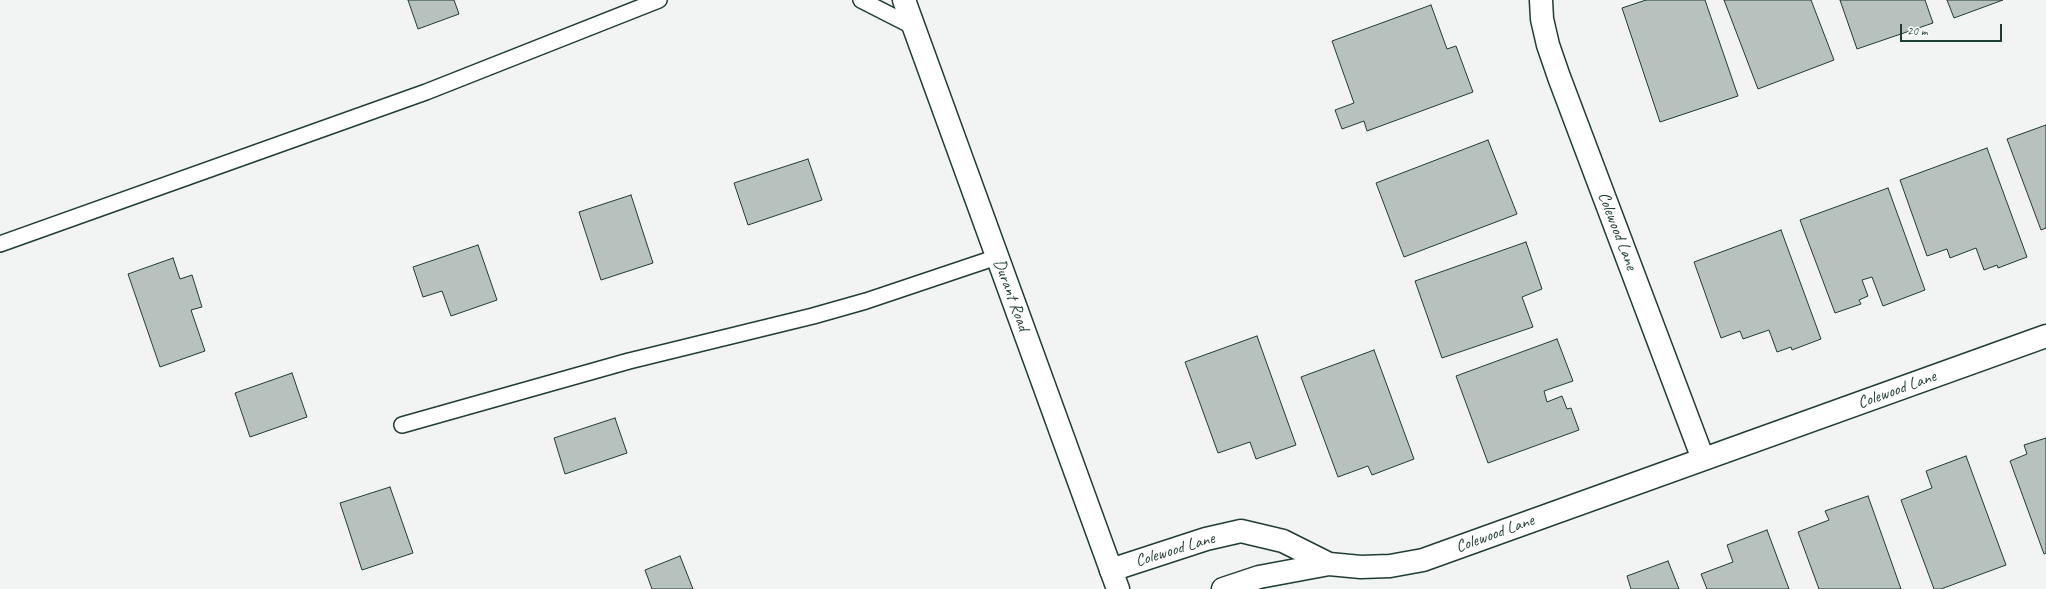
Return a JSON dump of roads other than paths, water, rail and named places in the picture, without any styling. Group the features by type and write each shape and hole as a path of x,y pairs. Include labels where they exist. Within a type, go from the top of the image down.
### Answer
{"street":[{"name":"Durant Road","path":"904,0 1115,579"},
{"name":"Colewood Lane","path":"1541,0 1542,19 1548,45 1559,77 1703,459"},
{"name":"Colewood Lane","path":"1223,589 1259,577 1328,564 1390,566 1423,560 2046,336"},
{"name":"Colewood Lane","path":"1115,579 1206,539 1241,531 1283,541 1328,564"}],"lane":[{"path":"0,244 426,92 659,0"},
{"path":"861,0 914,27"},
{"path":"402,425 629,361 813,316 866,301 998,257"}]}
